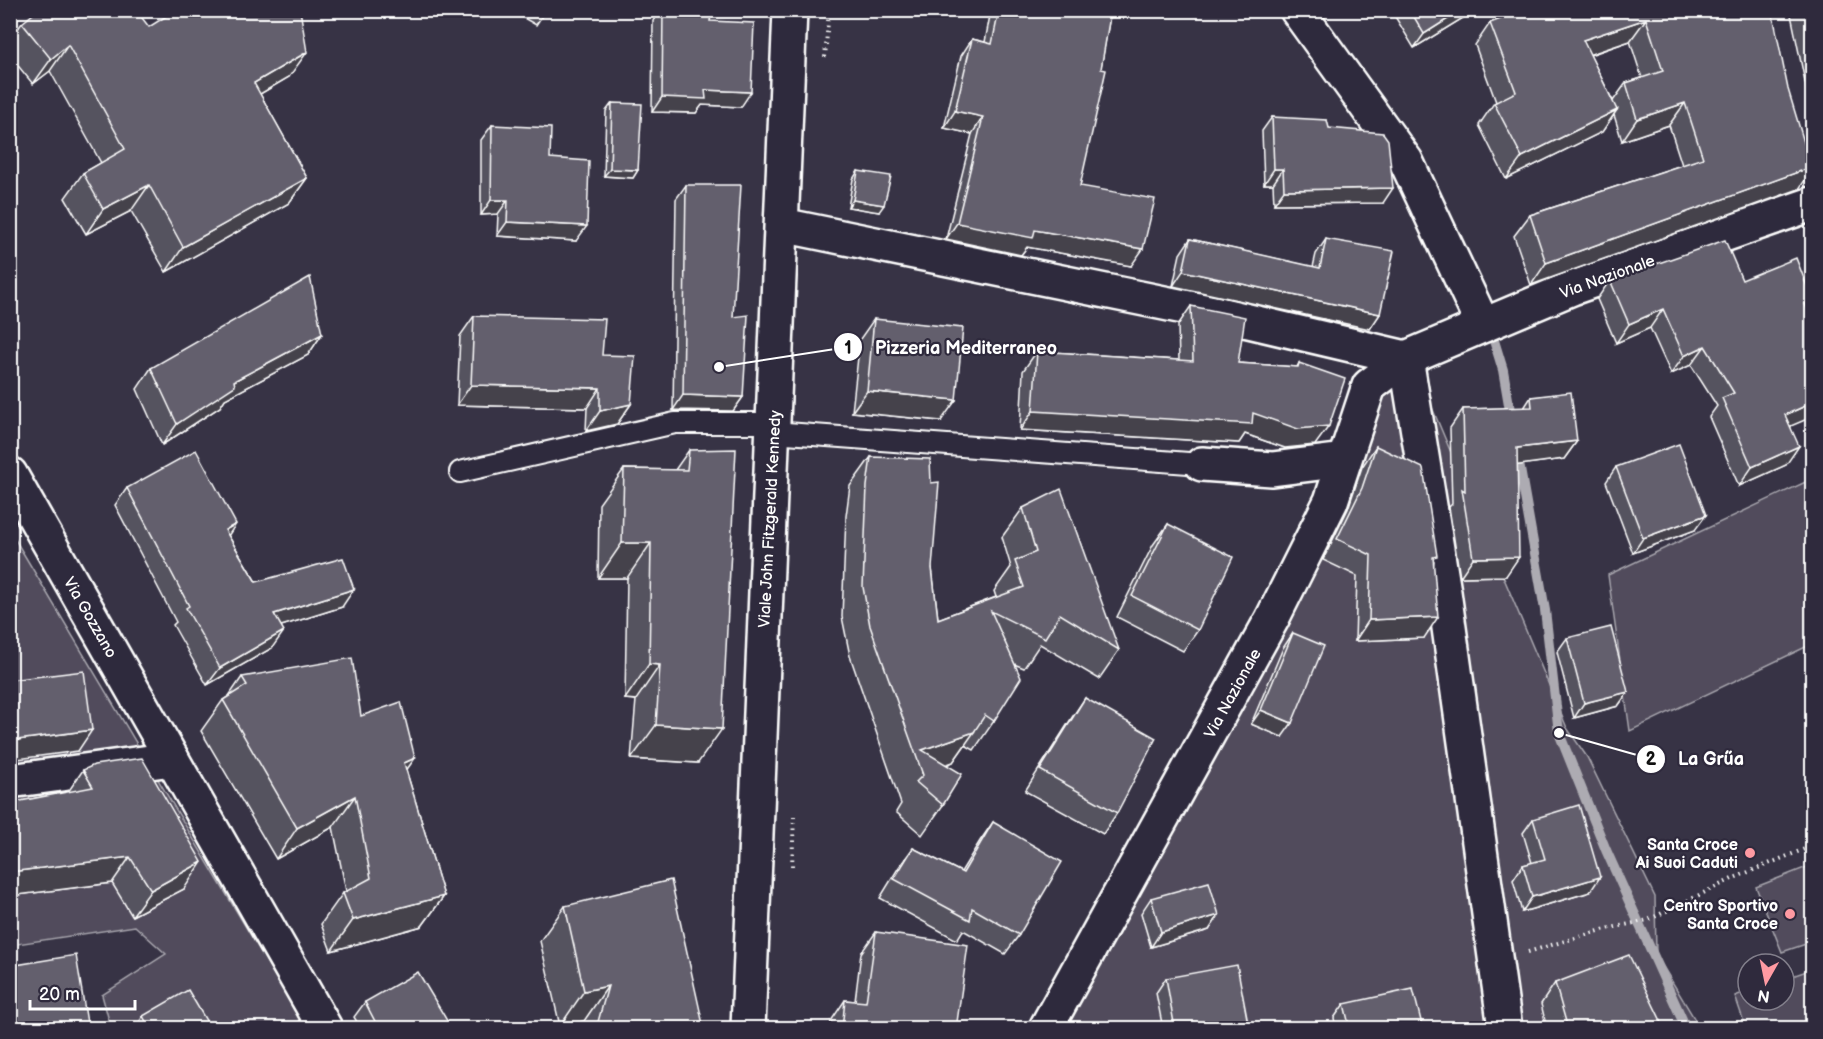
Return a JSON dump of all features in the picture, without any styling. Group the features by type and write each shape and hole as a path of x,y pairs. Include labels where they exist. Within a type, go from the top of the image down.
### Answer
{"street":[{"name":"Viale John Fitzgerald Kennedy","path":"748,1029 790,10"},
{"path":"1297,10 1406,161 1483,325"},
{"name":"Via Nazionale","path":"1046,1029 1272,619 1331,501 1369,386 1406,358 1572,288 1812,204"},
{"path":"782,225 1224,315 1406,358 1444,592 1505,1029"},
{"path":"1203,464 1272,469 1344,460"},
{"name":"Via Gozzano","path":"10,474 325,1029"},
{"path":"10,781 172,759"}],"lane":[{"path":"460,472 675,423 773,428 1203,464"}],"path":[{"path":"1496,962 1602,930 1648,920 1734,878 1812,846"}],"shaded area":[{"path":"1412,360 1567,728 1587,757 1655,897 1656,955 1700,1028 1508,1028"},
{"path":"1401,369 1502,1028 1056,1028 1140,892 1362,426"},
{"path":"1812,479 1812,644 1630,731 1608,575"},
{"path":"10,531 306,1028 111,1028 102,995 166,954 135,926 11,945"},
{"name":"Centro Sportivo Santa Croce","path":"1812,865 1812,942 1782,952 1756,887"},
{"path":"1812,969 1812,1028 1746,1028 1740,1012 1796,1012 1796,975"}],"building":[{"path":"38,10 136,10 149,27 176,10 300,10 307,52 254,83 307,178 183,247 149,185 103,209 83,173 125,149 68,45 51,59 22,23"},
{"path":"663,10 712,10 710,21 754,23 751,92 705,90 706,99 662,97"},
{"path":"999,10 1111,10 1101,69 1106,70 1080,186 1155,199 1143,249 1035,230 1033,238 957,223 983,117 955,111 972,39 992,44"},
{"path":"1410,10 1462,10 1424,34"},
{"path":"1524,10 1772,10 1788,89 1812,167 1546,263 1530,215 1703,158 1685,103 1637,119 1626,83 1663,71 1646,19 1583,40 1617,110 1522,157 1494,103 1516,92 1490,23"},
{"path":"612,103 642,104 638,170 610,169"},
{"path":"1272,117 1327,120 1329,128 1383,133 1388,140 1393,188 1284,190 1283,169 1274,169"},
{"path":"492,125 551,128 550,158 589,161 587,226 507,222 508,200 491,200"},
{"path":"858,171 891,176 884,205 853,200"},
{"path":"686,185 741,185 733,317 748,315 743,397 683,395"},
{"path":"1190,239 1320,268 1326,239 1394,251 1380,314 1183,271"},
{"path":"1725,240 1742,280 1796,258 1812,299 1805,304 1812,322 1812,403 1785,415 1799,446 1752,467 1722,398 1734,393 1705,346 1684,356 1663,309 1629,324 1610,280"},
{"path":"310,277 322,334 234,381 235,386 177,424 151,368"},
{"path":"1191,306 1245,317 1238,363 1298,367 1299,363 1345,379 1329,426 1298,429 1253,413 1252,424 1033,411 1037,351 1193,361"},
{"path":"474,316 605,319 602,355 635,356 631,404 600,411 600,388 471,385"},
{"path":"874,319 963,328 956,400 867,391"},
{"path":"1571,392 1577,441 1517,448 1519,557 1473,558 1462,489 1465,491 1463,409 1532,407 1531,397"},
{"path":"1679,444 1706,515 1643,538 1616,467"},
{"path":"1376,446 1423,468 1437,556 1433,557 1438,617 1369,620 1371,555 1337,539 1362,488"},
{"path":"736,449 722,729 656,725 660,665 649,664 651,543 622,543 624,469 687,470 689,450"},
{"path":"196,450 236,524 225,530 256,582 343,558 354,589 274,614 284,631 220,668 186,608 189,606 127,488"},
{"path":"871,457 930,459 931,483 939,482 932,568 938,619 1024,587 1015,561 1036,552 1023,508 1061,489 1119,650 1060,614 1045,638 991,611 1021,678 994,721 985,715 974,732 922,750 962,774 943,805 916,782 923,775 870,626 863,587 867,486"},
{"path":"1168,524 1233,557 1198,630 1132,596"},
{"path":"1611,627 1628,692 1584,703 1567,638"},
{"path":"1293,633 1324,646 1292,723 1261,710"},
{"path":"352,658 361,716 401,702 415,758 404,763 444,896 353,920 343,893 371,878 355,796 297,828 223,700 247,685 242,677"},
{"path":"84,671 92,730 10,741 10,680"},
{"path":"1085,698 1156,738 1117,813 1040,770"},
{"path":"142,758 202,862 151,890 130,857 10,872 10,803 93,787 83,770 94,765"},
{"path":"1579,805 1600,877 1532,897 1523,865 1545,859 1533,819"},
{"path":"993,822 1062,862 1019,935 972,908 970,920 894,879 913,848 963,873"},
{"path":"671,880 704,1029 596,1029 608,986 584,991 565,906"},
{"path":"1209,882 1219,915 1161,932 1151,898"},
{"path":"876,932 968,945 956,1029 842,1029 845,1000 866,1002"},
{"path":"76,955 88,1029 10,1029 10,966"},
{"path":"1629,955 1665,1029 1568,1029 1555,983"},
{"path":"1237,965 1249,1029 1175,1029 1166,978"},
{"path":"418,972 452,1029 379,1029 365,1002"},
{"path":"1413,989 1423,1029 1350,1029 1344,1004"},
{"path":"188,990 211,1029 150,1029 143,1016"}],"waterway":[{"path":"1492,334 1503,370 1512,422"},
{"path":"1517,452 1545,610 1559,733 1606,850 1686,1028"}],"place":[{"name":"Pizzeria Mediterraneo","path":"719,367"},
{"name":"La Grűa","path":"1559,733"},
{"name":"Santa Croce Ai Suoi Caduti","path":"1750,853"},
{"name":"Centro Sportivo Santa Croce","path":"1790,914"}]}
